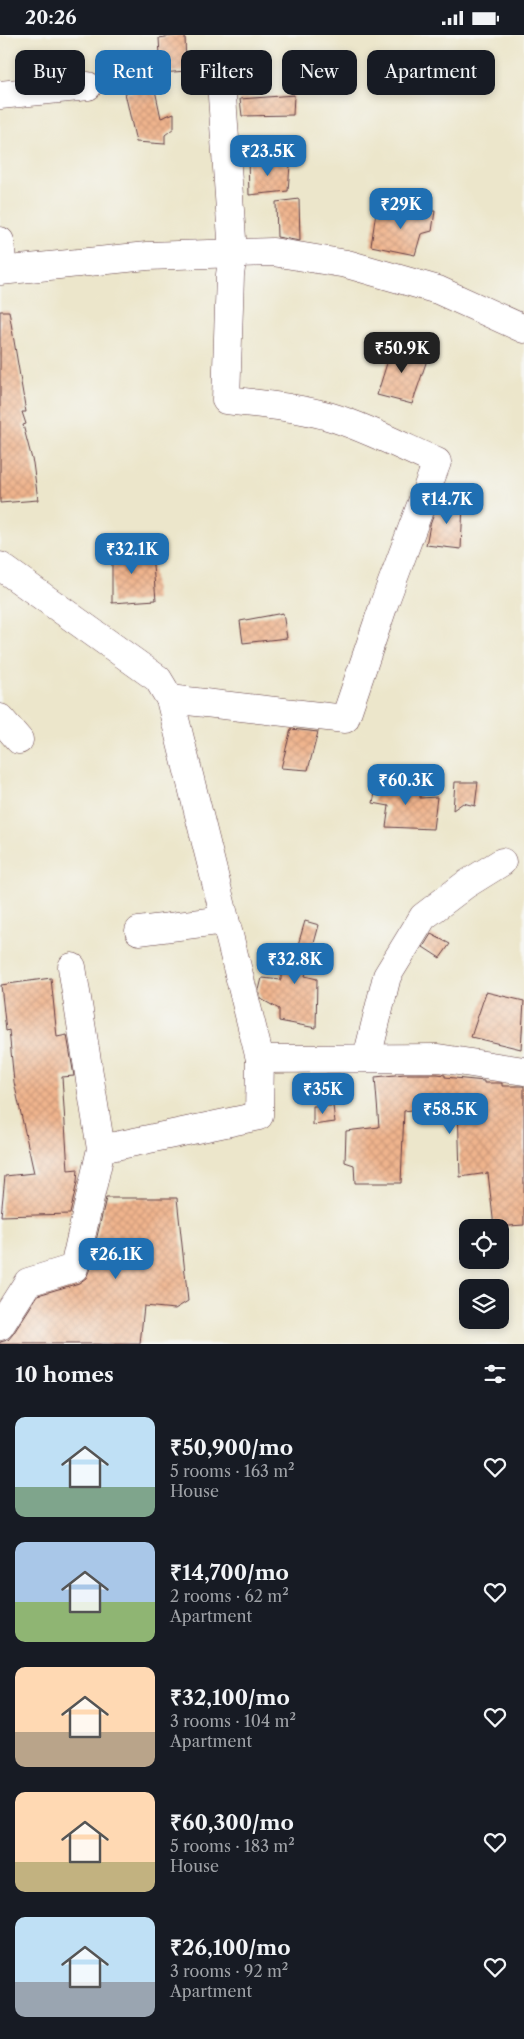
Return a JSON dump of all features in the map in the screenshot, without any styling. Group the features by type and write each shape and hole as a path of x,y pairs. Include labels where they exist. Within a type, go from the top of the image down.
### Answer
{"street":[{"path":"0,95 88,86"},
{"path":"170,699 345,719 384,604 437,462 328,416 288,408 226,400 230,275 234,253 221,95"},
{"path":"0,241 2,270 147,256 273,252 348,264 438,290 524,329"},
{"path":"0,566 158,679 170,699 260,1059 259,1116 101,1149"},
{"path":"0,718 19,740"},
{"path":"367,1058 386,976 423,917 466,885 502,862"},
{"path":"139,931 226,920"},
{"path":"0,1326 28,1282 74,1268 101,1149 72,967"},
{"path":"260,1059 438,1058 524,1071"}],"building":[{"path":"185,35 185,50 181,50 181,71 171,72 171,50 160,50 159,38"},
{"path":"125,95 156,95 161,118 174,113 174,128 165,135 165,144 136,142"},
{"path":"294,95 293,115 242,116 240,99"},
{"path":"248,158 290,165 288,191 249,195"},
{"path":"299,199 300,241 277,237 276,202"},
{"path":"435,211 432,231 421,234 415,255 371,246 376,212"},
{"path":"0,311 9,311 26,412 22,412 26,424 23,425 33,463 38,500 0,503"},
{"path":"394,341 428,357 412,404 377,395"},
{"path":"440,498 463,503 461,549 426,545 430,525"},
{"path":"112,541 128,542 129,551 152,554 156,600 112,603"},
{"path":"283,613 287,638 243,643 240,621"},
{"path":"291,729 318,732 308,770 281,768"},
{"path":"455,782 478,782 475,806 463,803 453,810"},
{"path":"377,783 420,784 420,798 437,797 433,829 386,827 389,806 373,803"},
{"path":"305,921 319,925 305,976 317,979 316,1028 279,1021 279,1009 261,999 259,990 262,978 281,980 281,970 290,972"},
{"path":"431,934 450,944 440,958 423,947"},
{"path":"51,978 57,1037 67,1035 74,1076 62,1077 68,1170 78,1169 77,1182 70,1214 1,1216 5,1176 34,1173 14,1082 9,1030 6,1031 1,985"},
{"path":"486,992 524,1001 521,1049 471,1037"},
{"path":"326,1074 340,1074 343,1096 327,1097"},
{"path":"405,1074 437,1074 445,1075 445,1077 484,1081 484,1083 502,1083 502,1086 524,1086 524,1225 509,1226 509,1219 493,1219 488,1173 460,1177 458,1104 404,1111 401,1183 355,1183 354,1165 345,1162 346,1131 379,1127 375,1077"},
{"path":"313,1106 333,1106 335,1122 313,1125"},
{"path":"106,1198 177,1198 188,1301 175,1309 144,1306 140,1344 0,1344 0,1342 8,1340 13,1334 38,1295 79,1283 86,1278"}]}
